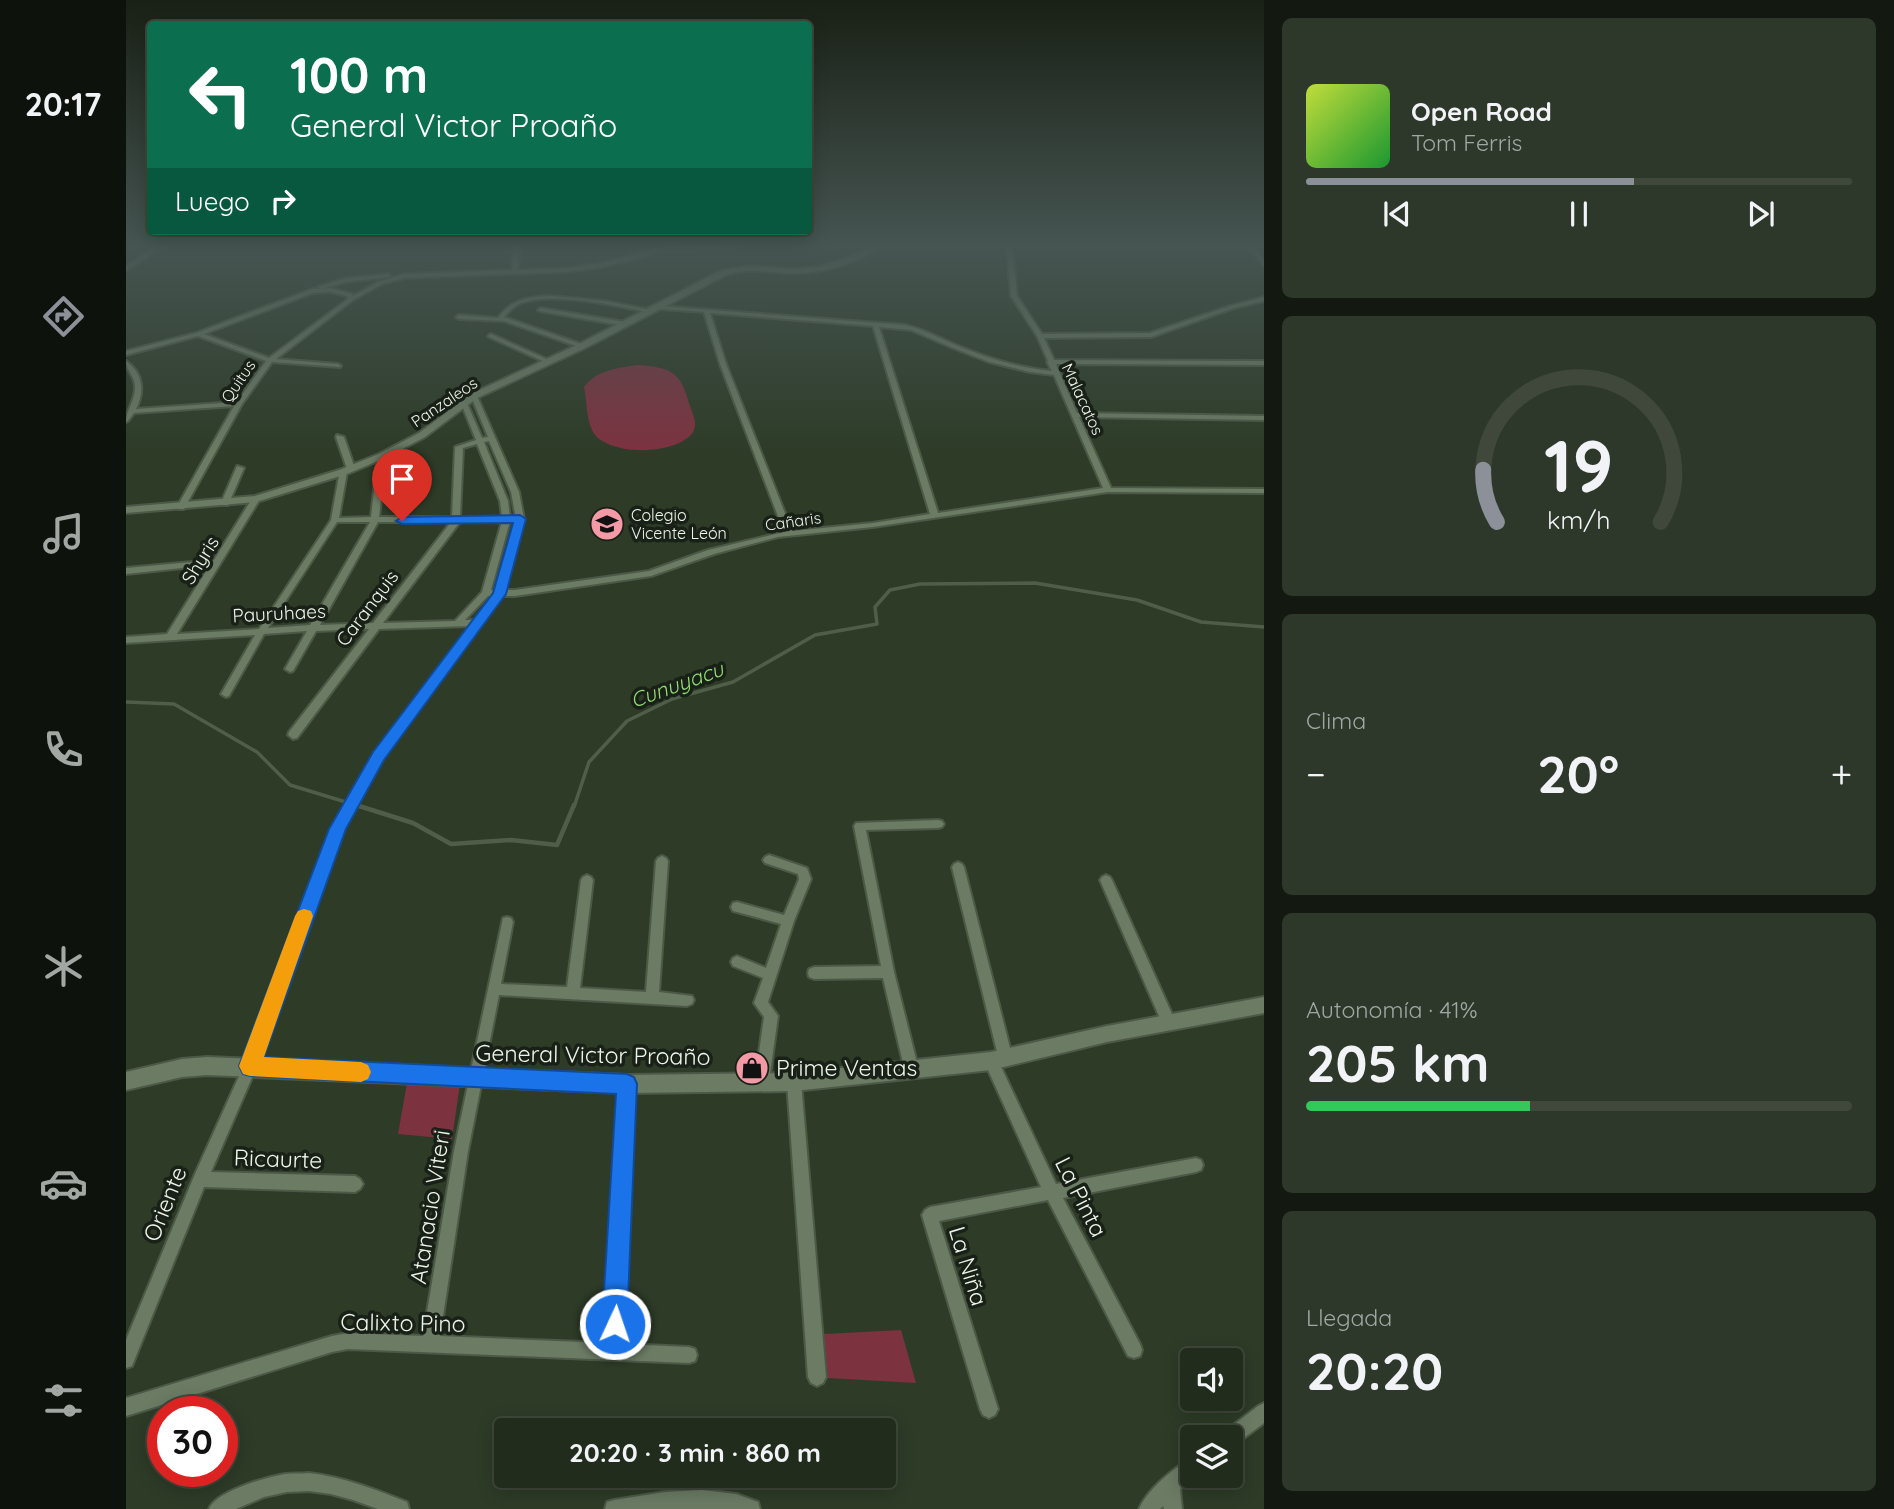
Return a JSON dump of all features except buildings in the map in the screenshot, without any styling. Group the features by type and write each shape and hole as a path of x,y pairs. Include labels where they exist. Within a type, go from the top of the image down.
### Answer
{"street":[{"path":"126,353 198,334 253,313"},
{"name":"Quitus","path":"181,507 239,404 270,360 332,313"},
{"path":"502,320 504,313"},
{"path":"562,313 625,324"},
{"name":"Panzaleos","path":"126,510 256,499 347,470 382,456 422,435 474,396 648,313"},
{"path":"707,313 723,364 789,534"},
{"path":"727,313 876,324 920,330 982,357 1055,373"},
{"name":"Malacatos","path":"1025,313 1040,336 1108,490"},
{"path":"1040,336 1151,335 1213,313"},
{"path":"459,317 502,320 582,346"},
{"path":"876,324 935,516"},
{"path":"198,334 270,360 338,366"},
{"path":"491,336 549,362"},
{"path":"1050,362 1264,363"},
{"path":"126,363 135,371 140,390 126,420"},
{"path":"474,396 515,492 520,519 499,594"},
{"path":"458,623 486,593 506,520 504,501 464,403"},
{"path":"132,411 239,404"},
{"path":"1075,415 1264,418"},
{"path":"226,694 261,632 335,520 347,470 340,437"},
{"path":"456,521 459,447 491,438"},
{"path":"290,669 375,520 382,456"},
{"path":"225,503 240,468"},
{"name":"Cañaris","path":"486,593 499,594 651,573 726,547 789,534 935,516 1108,490 1264,491"},
{"name":"Shyris","path":"170,637 256,499"},
{"path":"335,520 520,519"},
{"name":"Caranquis","path":"293,735 456,521"},
{"path":"126,571 217,562"},
{"name":"Oriente","path":"126,1360 200,1179 250,1066 338,829 354,796 378,757 499,594"},
{"name":"Pauruhaes","path":"126,640 314,628 477,623"},
{"path":"912,1071 888,972 860,826 938,824"},
{"path":"762,1081 771,1017 761,1003 805,879 803,871 769,860"},
{"path":"652,998 662,861"},
{"name":"La Pinta","path":"958,867 998,1059 1052,1193 1134,1350"},
{"path":"573,991 587,880"},
{"path":"1106,880 1169,1023"},
{"path":"737,907 788,921"},
{"name":"Atanacio Viteri","path":"430,1345 461,1151 507,922"},
{"path":"737,962 770,975"},
{"path":"814,973 888,972"},
{"path":"493,989 573,991 687,1000"},
{"name":"General Victor Proaño","path":"126,1082 182,1068 250,1066 627,1084 794,1082 912,1071 998,1059 1264,1006"},
{"path":"794,1082 817,1377"},
{"path":"613,1351 627,1084"},
{"path":"1052,1193 1196,1165"},
{"name":"Ricaurte","path":"200,1179 355,1184"},
{"name":"La Niña","path":"989,1409 930,1215 1052,1193"},
{"name":"Calixto Pino","path":"126,1407 332,1344 348,1342 689,1355"},
{"path":"1243,1428 1264,1412"},
{"path":"1149,1509 1180,1477"},
{"path":"218,1509 232,1500 277,1483 324,1482 368,1495 400,1509"},
{"path":"1170,1485 1173,1509"},
{"path":"614,1509 670,1499 740,1504 751,1509"}],"shaded area":[{"path":"638,365 668,370 679,379 695,422 693,432 685,440 658,449 625,449 599,439 592,430 584,387 601,373"},
{"path":"407,1083 460,1084 452,1139 398,1134"},
{"path":"901,1330 916,1383 828,1378 824,1334"}],"waterway":[{"name":"Cunuyacu","path":"574,807 589,762 627,721 672,699 733,682 815,635 877,624 875,607 890,590 920,584 1035,583 1137,600 1201,622 1264,627"},
{"name":"Cunuyacu","path":"126,702 174,704 257,752 290,785 362,807"},
{"name":"Cunuyacu","path":"356,805 413,823 451,844 511,840 557,845 574,805"}],"slow traffic":[{"path":"304,916 250,1066 361,1072"}],"place":[{"name":"Colegio Vicente León","path":"607,524"},
{"name":"Prime Ventas","path":"752,1068"}],"route":[{"path":"402,521 520,519 499,594 378,757 354,796 331,842 250,1066 627,1084 615,1324"}]}
